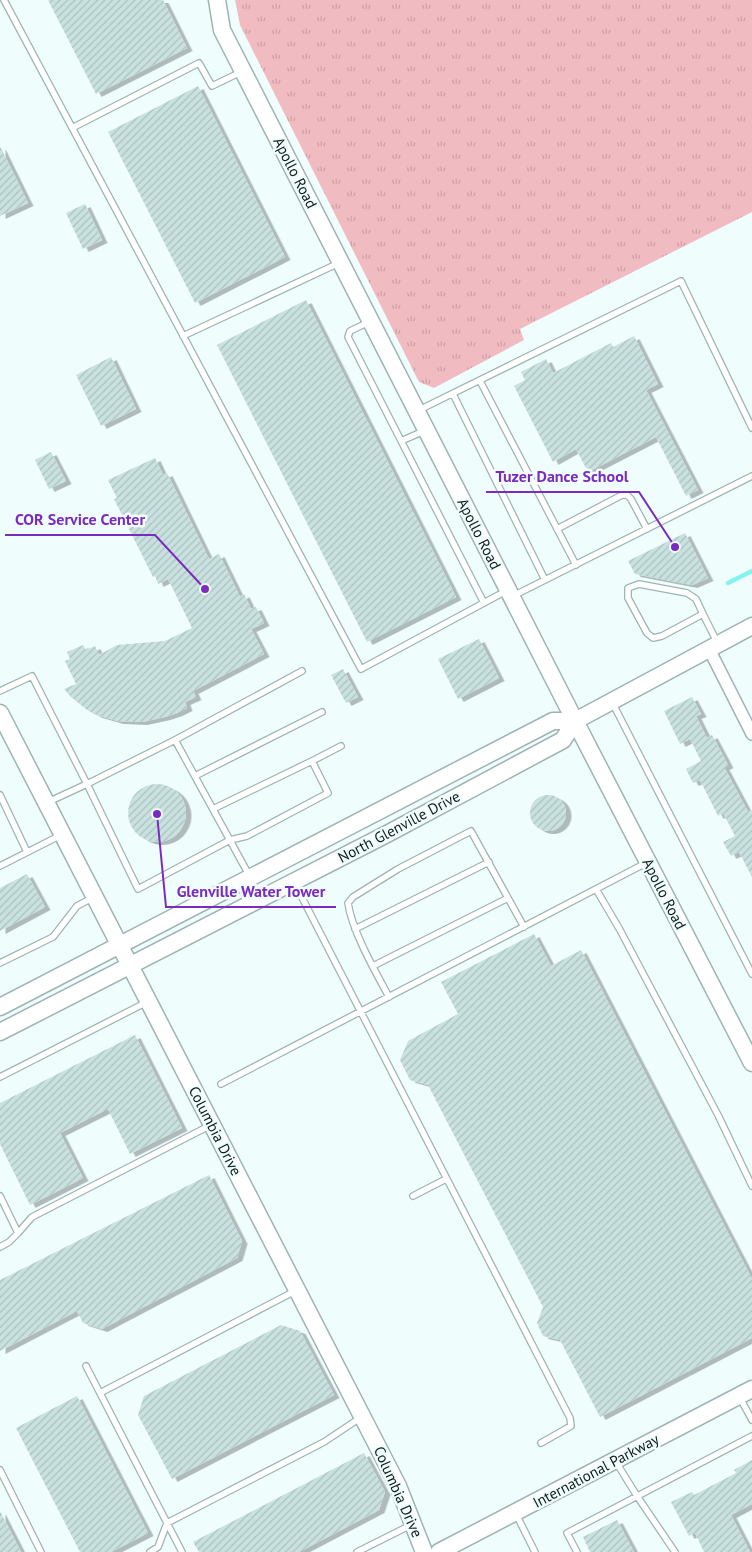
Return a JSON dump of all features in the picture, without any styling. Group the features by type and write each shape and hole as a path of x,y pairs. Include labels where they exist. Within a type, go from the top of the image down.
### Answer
{"street":[{"name":"Apollo Road","path":"217,0 222,30 752,1063"},
{"name":"North Glenville Drive","path":"0,1006 553,722 575,721 752,626"},
{"path":"714,647 752,734"},
{"name":"Columbia Drive","path":"0,713 398,1486 424,1552"},
{"name":"North Glenville Drive","path":"0,1032 387,834 563,740 575,721"},
{"path":"376,812 387,834"},
{"name":"International Parkway","path":"439,1552 745,1392"}],"lane":[{"path":"4,0 361,669 484,603 545,580 752,476"},
{"path":"72,128 199,63 212,86 243,71"},
{"path":"183,336 341,262"},
{"path":"417,412 681,281 752,428"},
{"path":"371,321 350,331 348,337 484,603"},
{"path":"480,380 576,565"},
{"path":"453,394 545,580"},
{"path":"401,441 426,430"},
{"path":"557,529 622,495 627,495 631,499 646,529"},
{"path":"703,614 662,636 654,638 647,633 628,598 628,588 639,584 687,593 696,599 703,614 714,647"},
{"path":"46,803 175,740 302,672"},
{"path":"0,691 32,676 138,888 230,840 247,836 328,794 312,761"},
{"path":"612,702 752,974"},
{"path":"195,776 322,712"},
{"path":"175,740 250,877"},
{"path":"213,809 341,746"},
{"path":"0,795 27,852"},
{"path":"389,997 355,929 349,913 348,903 353,897 398,870 472,830 524,927"},
{"path":"0,866 62,834"},
{"path":"355,929 490,862"},
{"path":"221,1084 648,862"},
{"path":"294,882 570,1418 571,1426 541,1443"},
{"path":"596,889 620,930 713,1106 752,1186"},
{"path":"0,963 53,937 77,906 94,897"},
{"path":"373,966 508,898"},
{"path":"0,1077 148,1001"},
{"path":"0,1247 9,1242 32,1217 212,1124"},
{"path":"413,1196 446,1179"},
{"path":"0,1196 18,1232"},
{"path":"100,1393 297,1290"},
{"path":"86,1366 182,1552"},
{"path":"745,1392 752,1420"},
{"path":"150,1552 158,1548 167,1524 324,1442 362,1417"},
{"path":"577,1552 567,1533 752,1436"},
{"path":"615,1460 675,1552"},
{"path":"0,1470 41,1552"},
{"path":"516,1512 535,1552"},
{"path":"357,1552 413,1524"}],"green space":[{"path":"235,0 752,0 752,212 520,329 524,340 434,388 419,382 240,25"}],"building":[{"path":"48,0 163,0 187,48 96,94"},
{"path":"198,86 285,257 195,303 108,132"},
{"path":"0,146 28,203 0,216"},
{"path":"85,204 102,240 83,249 66,213"},
{"path":"306,300 456,597 367,642 217,345"},
{"path":"634,336 658,384 646,390 698,490 686,496 656,437 588,472 576,449 553,462 514,386 525,380 521,372 546,359 553,373 611,343 613,347"},
{"path":"111,357 136,409 101,426 76,375"},
{"path":"51,452 66,481 49,489 35,460"},
{"path":"155,458 163,475 167,473 209,559 219,554 240,597 244,594 251,609 256,607 264,623 251,629 264,654 193,691 196,697 185,702 187,708 177,713 142,722 118,721 87,710 71,697 64,689 76,684 65,661 70,659 67,652 83,645 86,650 95,646 99,655 117,645 165,641 192,628 168,579 158,584 155,576 153,577 114,499 117,498 108,480"},
{"path":"685,533 708,578 692,585 635,574 628,561"},
{"path":"479,639 499,678 458,699 438,659"},
{"path":"343,669 358,697 346,703 331,675"},
{"path":"692,697 701,714 696,716 707,738 712,735 728,765 724,767 748,812 752,810 752,877 739,852 731,856 723,842 735,836 723,813 718,816 700,780 693,783 686,769 701,761 690,739 680,744 664,711"},
{"path":"157,784 173,789 181,797 186,813 181,829 173,837 157,842 141,837 133,829 128,813 133,797 141,789"},
{"path":"548,795 561,800 566,813 561,826 548,831 535,826 530,813 535,800"},
{"path":"27,874 45,907 0,931 0,888"},
{"path":"534,934 551,966 581,950 752,1279 752,1338 600,1417 560,1340 543,1336 537,1323 543,1307 428,1085 410,1080 400,1060 408,1041 458,1014 441,982"},
{"path":"135,1035 182,1128 130,1154 108,1109 60,1133 83,1178 30,1205 0,1144 0,1103"},
{"path":"209,1175 242,1241 237,1258 102,1329 83,1323 77,1311 0,1351 0,1280"},
{"path":"281,1325 300,1331 334,1395 172,1479 138,1415 144,1396"},
{"path":"77,1396 148,1533 111,1552 80,1552 16,1428"},
{"path":"364,1453 385,1492 379,1510 299,1552 199,1552 193,1542"},
{"path":"752,1460 752,1504 731,1515 750,1552 704,1552 695,1533 689,1536 671,1502 692,1492 694,1495 736,1473 734,1470"},
{"path":"0,1511 21,1552 0,1552"},
{"path":"617,1520 634,1552 590,1552 583,1537"}],"waterway":[{"path":"728,583 752,571"}],"place":[{"name":"Tuzer Dance School","path":"675,547"},
{"name":"COR Service Center","path":"205,589"},
{"name":"Glenville Water Tower","path":"157,814"}]}
